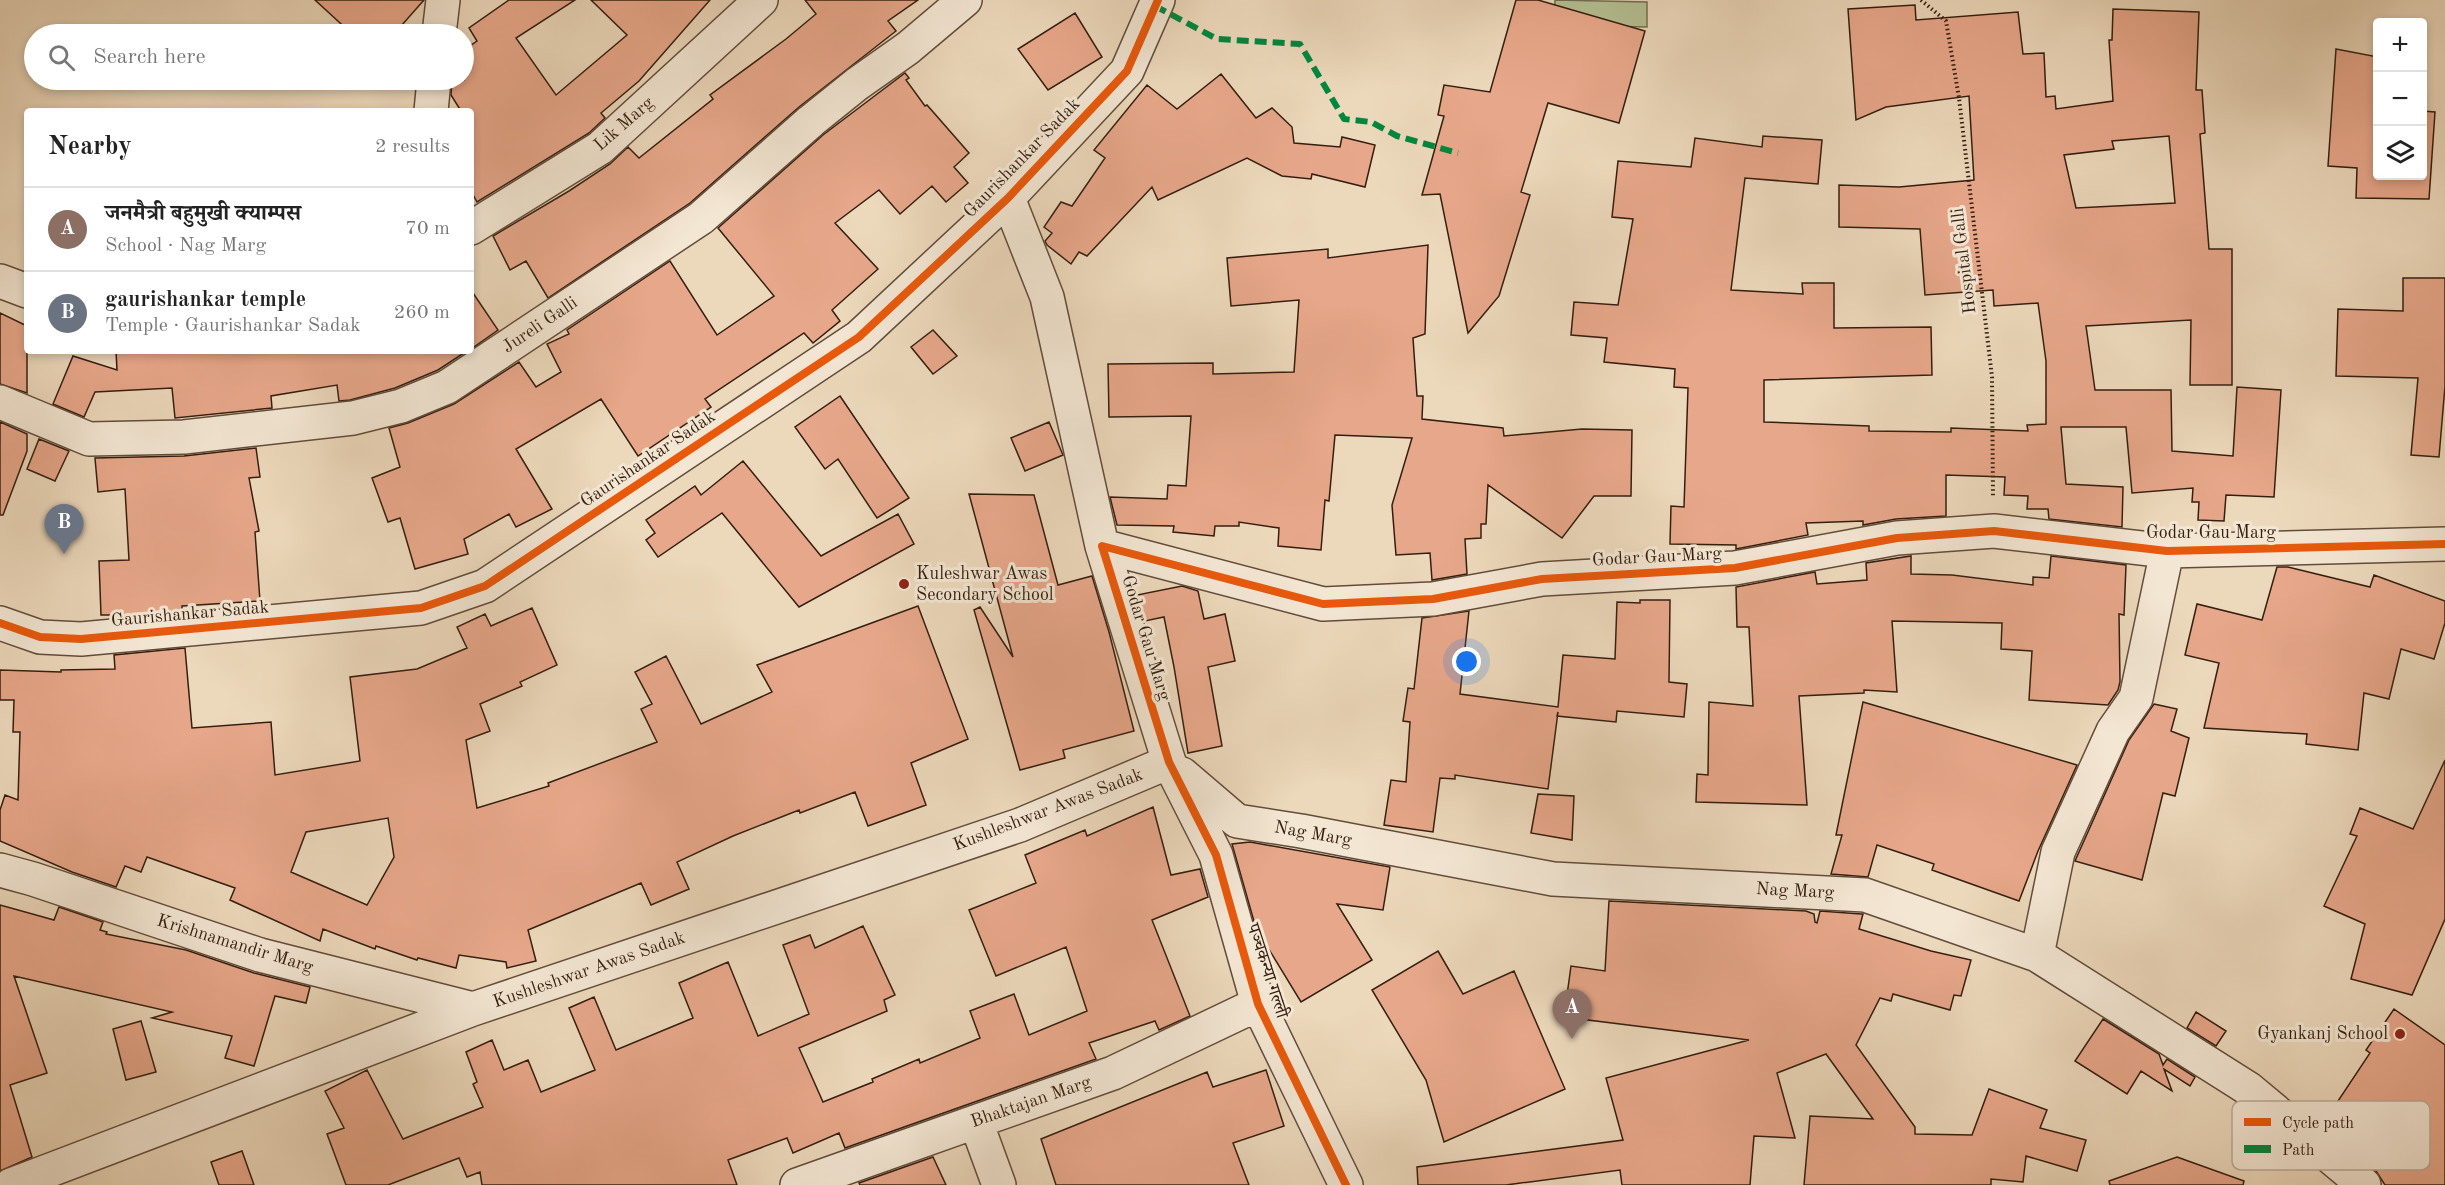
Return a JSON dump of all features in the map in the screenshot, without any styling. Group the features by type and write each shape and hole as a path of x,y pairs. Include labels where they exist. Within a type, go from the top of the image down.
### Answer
{"street":[{"path":"440,24 443,0"},
{"name":"Lik Marg","path":"474,226 600,148 761,0"},
{"name":"Jureli Galli","path":"0,402 89,439 184,437 353,418 401,406 447,387 701,218 811,121 857,84 908,48 965,0"},
{"name":"Gaurishankar Sadak","path":"0,623 40,637 81,639 421,608 485,586 859,337 1008,198 1126,71 1158,0"},
{"path":"431,108 433,90"},
{"path":"1008,198 1047,297 1102,546"},
{"path":"0,281 24,290"},
{"name":"Godar Gau Marg","path":"1102,546 1323,604 1433,599 1542,579 1735,568 1897,538 1994,531 2167,551 2445,544"},
{"name":"Godar Gau Marg","path":"1102,546 1169,762"},
{"path":"2037,955 2058,852 2113,731 2136,698 2167,551"},
{"name":"Nag Marg","path":"1169,762 1237,821 1554,879 1865,895 2037,955 2248,1089 2262,1101"},
{"name":"पञ्चकन्या गल्ली","path":"1169,762 1216,855 1258,1004 1346,1185"},
{"name":"Kushleshwar Awas Sadak","path":"10,1185 472,1009 1020,825 1169,762"},
{"name":"Krishnamandir Marg","path":"0,870 260,955 472,1009"},
{"name":"Bhaktajan Marg","path":"796,1185 1113,1073 1258,1004"},
{"path":"976,1122 999,1185"},
{"name":"Nag Marg","path":"2346,1170 2364,1185"}],"green space":[{"path":"1555,0 1647,2 1647,27 1554,25"}],"building":[{"path":"315,0 424,0 403,24 341,24"},
{"path":"509,0 575,0 516,38 556,95 627,35 591,0 710,0 639,81 601,113 605,118 589,133 477,202 474,196 474,108 459,108 451,95 451,90 474,90 474,43 477,41 474,36 474,24"},
{"path":"805,0 918,0 888,21 896,31 799,107 690,203 548,298 526,261 510,270 493,236 610,164 628,147 639,158 713,99 710,95 816,14"},
{"path":"1516,0 1538,0 1645,31 1619,123 1548,103 1521,192 1530,195 1499,296 1468,333 1440,194 1422,195 1444,116 1438,115 1444,85 1490,92"},
{"path":"1915,5 1916,20 2018,12 2023,54 2044,53 2046,97 2055,96 2056,109 2113,101 2109,40 2112,40 2113,9 2199,12 2196,90 2202,90 2205,133 2200,134 2209,249 2232,249 2232,385 2190,385 2191,320 2086,326 2095,390 2171,390 2172,451 2233,456 2237,387 2281,390 2274,497 2226,495 2224,521 2198,520 2199,502 2192,502 2193,488 2132,493 2126,427 2061,427 2066,484 2123,487 2122,527 2049,519 2048,509 2027,509 2028,496 2004,495 2005,477 1946,475 1946,516 1896,519 1863,525 1863,521 1806,523 1808,535 1736,549 1736,545 1670,544 1671,506 1684,507 1688,388 1674,387 1675,369 1604,362 1607,338 1571,335 1574,302 1618,305 1633,219 1612,217 1618,161 1691,167 1695,138 1762,147 1763,136 1822,140 1818,184 1745,178 1731,290 1803,294 1802,283 1834,283 1834,328 1931,327 1932,375 1764,380 1764,422 1869,426 1869,431 1951,432 1951,428 2028,431 2027,425 2046,424 2046,361 2038,303 1994,306 1993,290 1925,295 1920,229 1839,227 1839,185 1899,187 1974,180 1969,96 1886,107 1856,120 1848,9","holes":["2169,136 2175,203 2076,208 2064,155 2114,149 2112,141"]},
{"path":"1075,13 1102,57 1048,90 1018,49"},
{"path":"2336,49 2373,56 2373,180 2427,180 2427,111 2435,112 2429,199 2356,198 2357,168 2328,166"},
{"path":"905,73 909,78 906,80 925,106 927,105 969,153 954,167 968,183 946,202 932,186 900,214 879,190 835,223 878,269 832,310 840,321 813,343 804,333 705,399 711,407 638,456 601,399 516,449 552,509 516,527 509,514 464,539 468,554 415,569 400,518 388,522 372,478 400,467 389,428 408,423 454,404 519,362 536,387 561,372 547,344 569,334 567,330 670,261 717,335 774,296 718,228 823,135"},
{"path":"1221,74 1256,118 1272,108 1292,127 1294,143 1340,147 1342,137 1375,145 1365,187 1312,174 1311,179 1282,176 1247,158 1158,200 1152,187 1087,256 1079,252 1071,264 1047,245 1045,241 1052,233 1044,227 1061,202 1072,206 1105,158 1094,150 1147,85 1177,109"},
{"path":"1428,245 1425,334 1413,338 1417,396 1423,396 1422,419 1503,428 1504,436 1582,429 1632,430 1631,496 1594,496 1562,538 1488,485 1486,524 1481,524 1481,538 1465,539 1467,574 1432,580 1430,553 1396,555 1392,505 1412,438 1335,435 1329,501 1325,500 1321,550 1278,546 1279,528 1239,522 1239,526 1215,526 1214,536 1173,532 1174,526 1117,525 1110,497 1167,499 1168,485 1186,486 1191,416 1109,417 1108,364 1213,363 1213,374 1294,372 1299,300 1231,306 1227,258 1328,249 1328,258"},
{"path":"2403,278 2445,278 2445,386 2439,457 2411,455 2418,378 2336,376 2338,309 2403,311"},
{"path":"474,294 498,330 474,347"},
{"path":"0,313 24,325 27,393 0,384"},
{"path":"933,330 957,356 933,374 911,347"},
{"path":"116,354 462,354 438,370 395,388 350,400 339,401 337,385 271,396 272,408 175,418 172,388 95,392 84,417 53,404 73,356 117,370"},
{"path":"840,396 909,498 877,518 838,459 825,469 795,427"},
{"path":"0,422 27,434 27,451 3,515 0,515"},
{"path":"1049,422 1063,455 1025,471 1011,438"},
{"path":"39,439 69,451 55,481 27,469"},
{"path":"256,448 260,477 249,478 259,531 255,532 260,601 182,606 182,611 111,617 101,615 99,561 129,560 125,489 98,492 95,458 184,456"},
{"path":"743,461 821,556 898,514 914,544 799,607 722,513 658,557 646,540 655,533 646,520 695,486 701,495"},
{"path":"969,494 1034,495 1058,585 1092,576 1134,731 1063,750 1065,758 1020,770 974,610 980,607 1013,657"},
{"path":"1911,556 1911,574 1952,575 2033,585 2033,577 2049,578 2051,556 2126,565 2124,615 2119,614 2120,682 2118,690 2108,705 2029,700 2032,651 2001,649 2002,623 1892,621 1897,692 1864,690 1864,693 1799,696 1807,805 1696,802 1697,774 1708,775 1709,702 1753,706 1749,627 1737,627 1736,587 1815,572 1817,584 1867,580 1866,563"},
{"path":"2277,567 2288,567 2370,587 2374,575 2445,601 2445,623 2434,659 2401,649 2389,699 2364,693 2358,750 2306,744 2307,734 2204,728 2219,663 2185,655 2197,604 2262,620"},
{"path":"1182,586 1198,591 1204,619 1225,614 1235,661 1208,667 1222,746 1188,753 1164,617 1145,621 1137,595"},
{"path":"1640,600 1670,600 1669,682 1687,684 1684,717 1617,711 1616,722 1557,716 1548,789 1455,775 1455,779 1440,778 1433,832 1384,825 1391,780 1406,782 1410,722 1403,721 1408,688 1414,689 1422,618 1469,611 1460,694 1558,707 1563,655 1615,659 1617,602 1640,603"},
{"path":"918,606 968,739 911,763 926,805 868,826 855,792 800,813 799,810 733,836 677,862 689,889 651,905 641,883 528,930 536,961 507,968 506,962 459,955 456,968 418,958 417,960 376,946 375,949 323,929 320,941 230,900 235,888 147,857 141,872 125,866 116,887 72,872 0,841 0,810 5,795 18,800 20,732 13,732 14,700 0,700 0,670 61,672 61,670 115,669 114,655 185,648 192,728 271,722 275,775 360,761 350,677 417,669 467,648 457,627 485,614 491,626 532,608 557,665 520,682 522,686 480,704 490,731 466,740 477,808 549,786 548,783 657,742 641,709 652,704 635,672 666,656 701,724 772,692 757,665","holes":["388,818 394,857 367,905 291,872 306,832"]},
{"path":"1863,702 2077,765 2038,851 2019,901 1932,870 1934,864 1877,845 1868,877 1831,874 1842,835 1836,835"},
{"path":"2154,704 2177,709 2171,731 2189,738 2175,796 2163,793 2142,880 2075,861 2129,740"},
{"path":"2445,760 2445,919 2412,995 2351,979 2365,924 2324,906 2357,836 2350,834 2360,808 2413,829"},
{"path":"1538,794 1574,796 1572,840 1531,833"},
{"path":"1153,807 1171,875 1200,869 1208,897 1152,920 1190,1016 1159,1030 1155,1021 1089,1043 1096,1059 845,1148 839,1133 793,1153 787,1138 728,1160 737,1185 482,1185 480,1172 467,1177 459,1158 388,1185 346,1185 327,1134 344,1128 325,1091 367,1070 403,1139 483,1107 473,1084 477,1082 466,1052 492,1040 504,1070 528,1060 541,1092 595,1070 569,1008 594,997 616,1050 693,1018 679,983 728,962 758,1036 809,1014 783,945 810,935 815,948 863,926 895,995 884,1000 887,1011 799,1048 823,1102 873,1082 872,1079 919,1059 920,1063 980,1038 970,1011 1014,994 1029,1035 1087,1011 1066,947 996,976 969,910 1036,883 1025,855 1085,830 1087,836"},
{"path":"1250,842 1390,867 1383,910 1337,904 1372,960 1301,1002 1262,938 1259,939 1232,844"},
{"path":"1609,901 1806,911 1814,914 1817,923 1820,911 1863,914 1859,929 1931,951 1971,960 1961,996 1954,995 1950,1010 1893,994 1891,1001 1880,998 1856,1045 1915,1127 1915,1134 1972,1135 1989,1089 2047,1110 2040,1128 2086,1140 2077,1171 2026,1156 2023,1182 1991,1179 1991,1185 1804,1185 1810,1116 1873,1119 1826,1054 1777,1073 1795,1138 1754,1136 1750,1185 1622,1185 1620,1170 1506,1185 1418,1185 1417,1167 1623,1140 1606,1078 1749,1040 1564,1017 1571,966 1605,971"},
{"path":"0,905 54,920 59,907 103,922 100,930 107,932 106,934 186,950 254,973 310,987 306,1003 275,996 254,1066 225,1058 232,1036 152,1018 172,1012 14,976 47,1073 10,1085 32,1157 0,1171"},
{"path":"1438,951 1463,994 1514,971 1565,1089 1444,1142 1426,1080 1372,990"},
{"path":"2394,1009 2445,1045 2445,1185 2385,1185 2375,1170 2430,1170 2430,1101 2338,1101 2370,1053 2366,1050"},
{"path":"2196,1012 2226,1031 2216,1046 2187,1028"},
{"path":"2103,1019 2159,1054 2163,1065 2167,1059 2195,1077 2190,1086 2164,1069 2172,1091 2141,1071 2127,1094 2075,1061"},
{"path":"141,1021 156,1072 126,1080 113,1029"},
{"path":"1266,1070 1284,1126 1233,1143 1249,1185 1056,1185 1041,1139 1207,1072 1213,1087"},
{"path":"242,1151 254,1185 219,1185 211,1162"},
{"path":"933,1157 946,1185 860,1185 859,1183"},
{"path":"2177,1157 2244,1181 2243,1185 2110,1185 2109,1181"}],"marked path":[{"path":"1155,6 1217,39 1300,44 1344,119 1371,122 1397,136 1458,153"}],"cycle path":[{"path":"0,623 40,637 81,639 421,608 485,586 859,337 1008,198 1127,71 1158,0"},
{"path":"1346,1185 1258,1004 1216,855 1169,762 1102,546 1323,604 1433,599 1542,579 1735,568 1897,538 1994,531 2167,551 2445,544"}],"place":[{"name":"gaurishankar temple","path":"64,554"},
{"name":"Kuleshwar Awas Secondary School","path":"904,584"},
{"name":"Gyankanj School","path":"2400,1034"},
{"name":"जनमैत्री बहुमुखी क्याम्पस","path":"1572,1039"}]}
